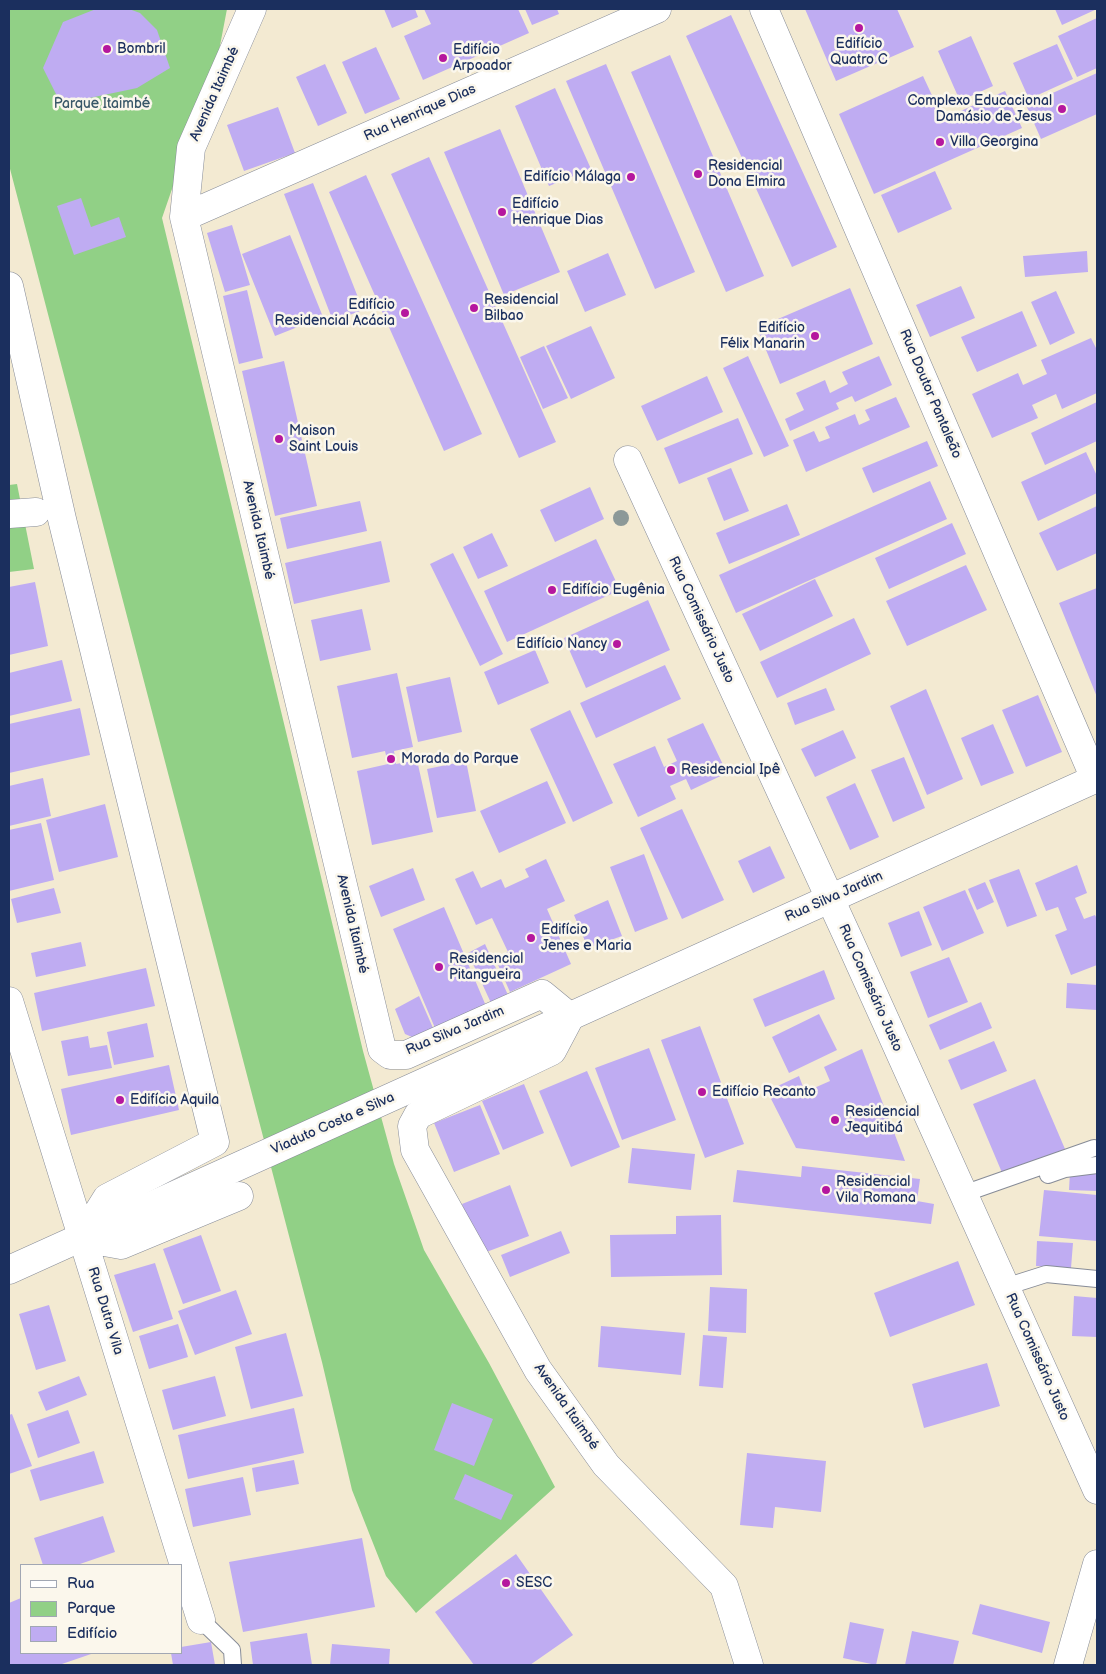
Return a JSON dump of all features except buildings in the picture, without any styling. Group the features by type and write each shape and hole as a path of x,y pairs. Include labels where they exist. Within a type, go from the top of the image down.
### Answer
{"street":[{"name":"Avenida Itaimbé","path":"252,9 191,148 184,217 382,1049 390,1055"},
{"name":"Rua Henrique Dias","path":"184,217 657,9"},
{"name":"Rua Doutor Pantaleão","path":"764,9 1096,778"},
{"path":"9,286 62,519 215,1142 107,1198 82,1238"},
{"name":"Rua Comissário Justo","path":"628,460 830,899 1097,1490"},
{"path":"9,514 36,512"},
{"name":"Rua Silva Jardim","path":"525,1037 1096,778"},
{"name":"Rua Silva Jardim","path":"390,1055 406,1055 542,994 570,1017"},
{"name":"Rua Dutra Vila","path":"9,1001 201,1620"},
{"name":"Avenida Itaimbé","path":"570,1017 552,1051 418,1115 412,1126 415,1150 538,1370 606,1465 724,1586 749,1665"},
{"name":"Viaduto Costa e Silva","path":"82,1238 525,1037"},
{"path":"9,1270 82,1238 120,1245 239,1196"},
{"path":"1068,1665 1097,1564"}],"lane":[{"path":"966,1199 1094,1148"},
{"path":"966,1199 1065,1169 1097,1165"},
{"path":"1006,1287 1046,1274 1097,1279"},
{"path":"201,1620 232,1650 233,1665"}],"green space":[{"name":"Parque Itaimbé","path":"9,9 227,9 218,56 162,218 363,1051 394,1164 424,1250 489,1363 555,1487 416,1613 386,1576 352,1490 322,1362 9,165"},
{"path":"17,484 34,569 9,572 9,485"}],"place":[{"name":"Edifício Quatro C","path":"859,28"},
{"name":"Bombril","path":"107,49"},
{"name":"Edifício Arpoador","path":"443,58"},
{"name":"Complexo Educacional Damásio de Jesus","path":"1062,109"},
{"name":"Villa Georgina","path":"940,142"},
{"name":"Residencial Dona Elmira","path":"698,174"},
{"name":"Edifício Málaga","path":"631,177"},
{"name":"Edifício Henrique Dias","path":"502,212"},
{"name":"Residencial Bilbao","path":"474,308"},
{"name":"Edifício Residencial Acácia","path":"405,313"},
{"name":"Edifício Félix Manarin","path":"815,336"},
{"name":"Maison Saint Louis","path":"279,439"},
{"name":"Edifício Eugênia","path":"552,590"},
{"name":"Edifício Nancy","path":"617,644"},
{"name":"Morada do Parque","path":"391,759"},
{"name":"Residencial Ipê","path":"671,770"},
{"name":"Edifício Jenes e Maria","path":"531,938"},
{"name":"Residencial Pitangueira","path":"439,967"},
{"name":"Edifício Recanto","path":"702,1092"},
{"name":"Edifício Aquila","path":"120,1100"},
{"name":"Residencial Jequitibá","path":"835,1120"},
{"name":"Residencial Vila Romana","path":"826,1190"},
{"name":"SESC","path":"506,1583"}]}
